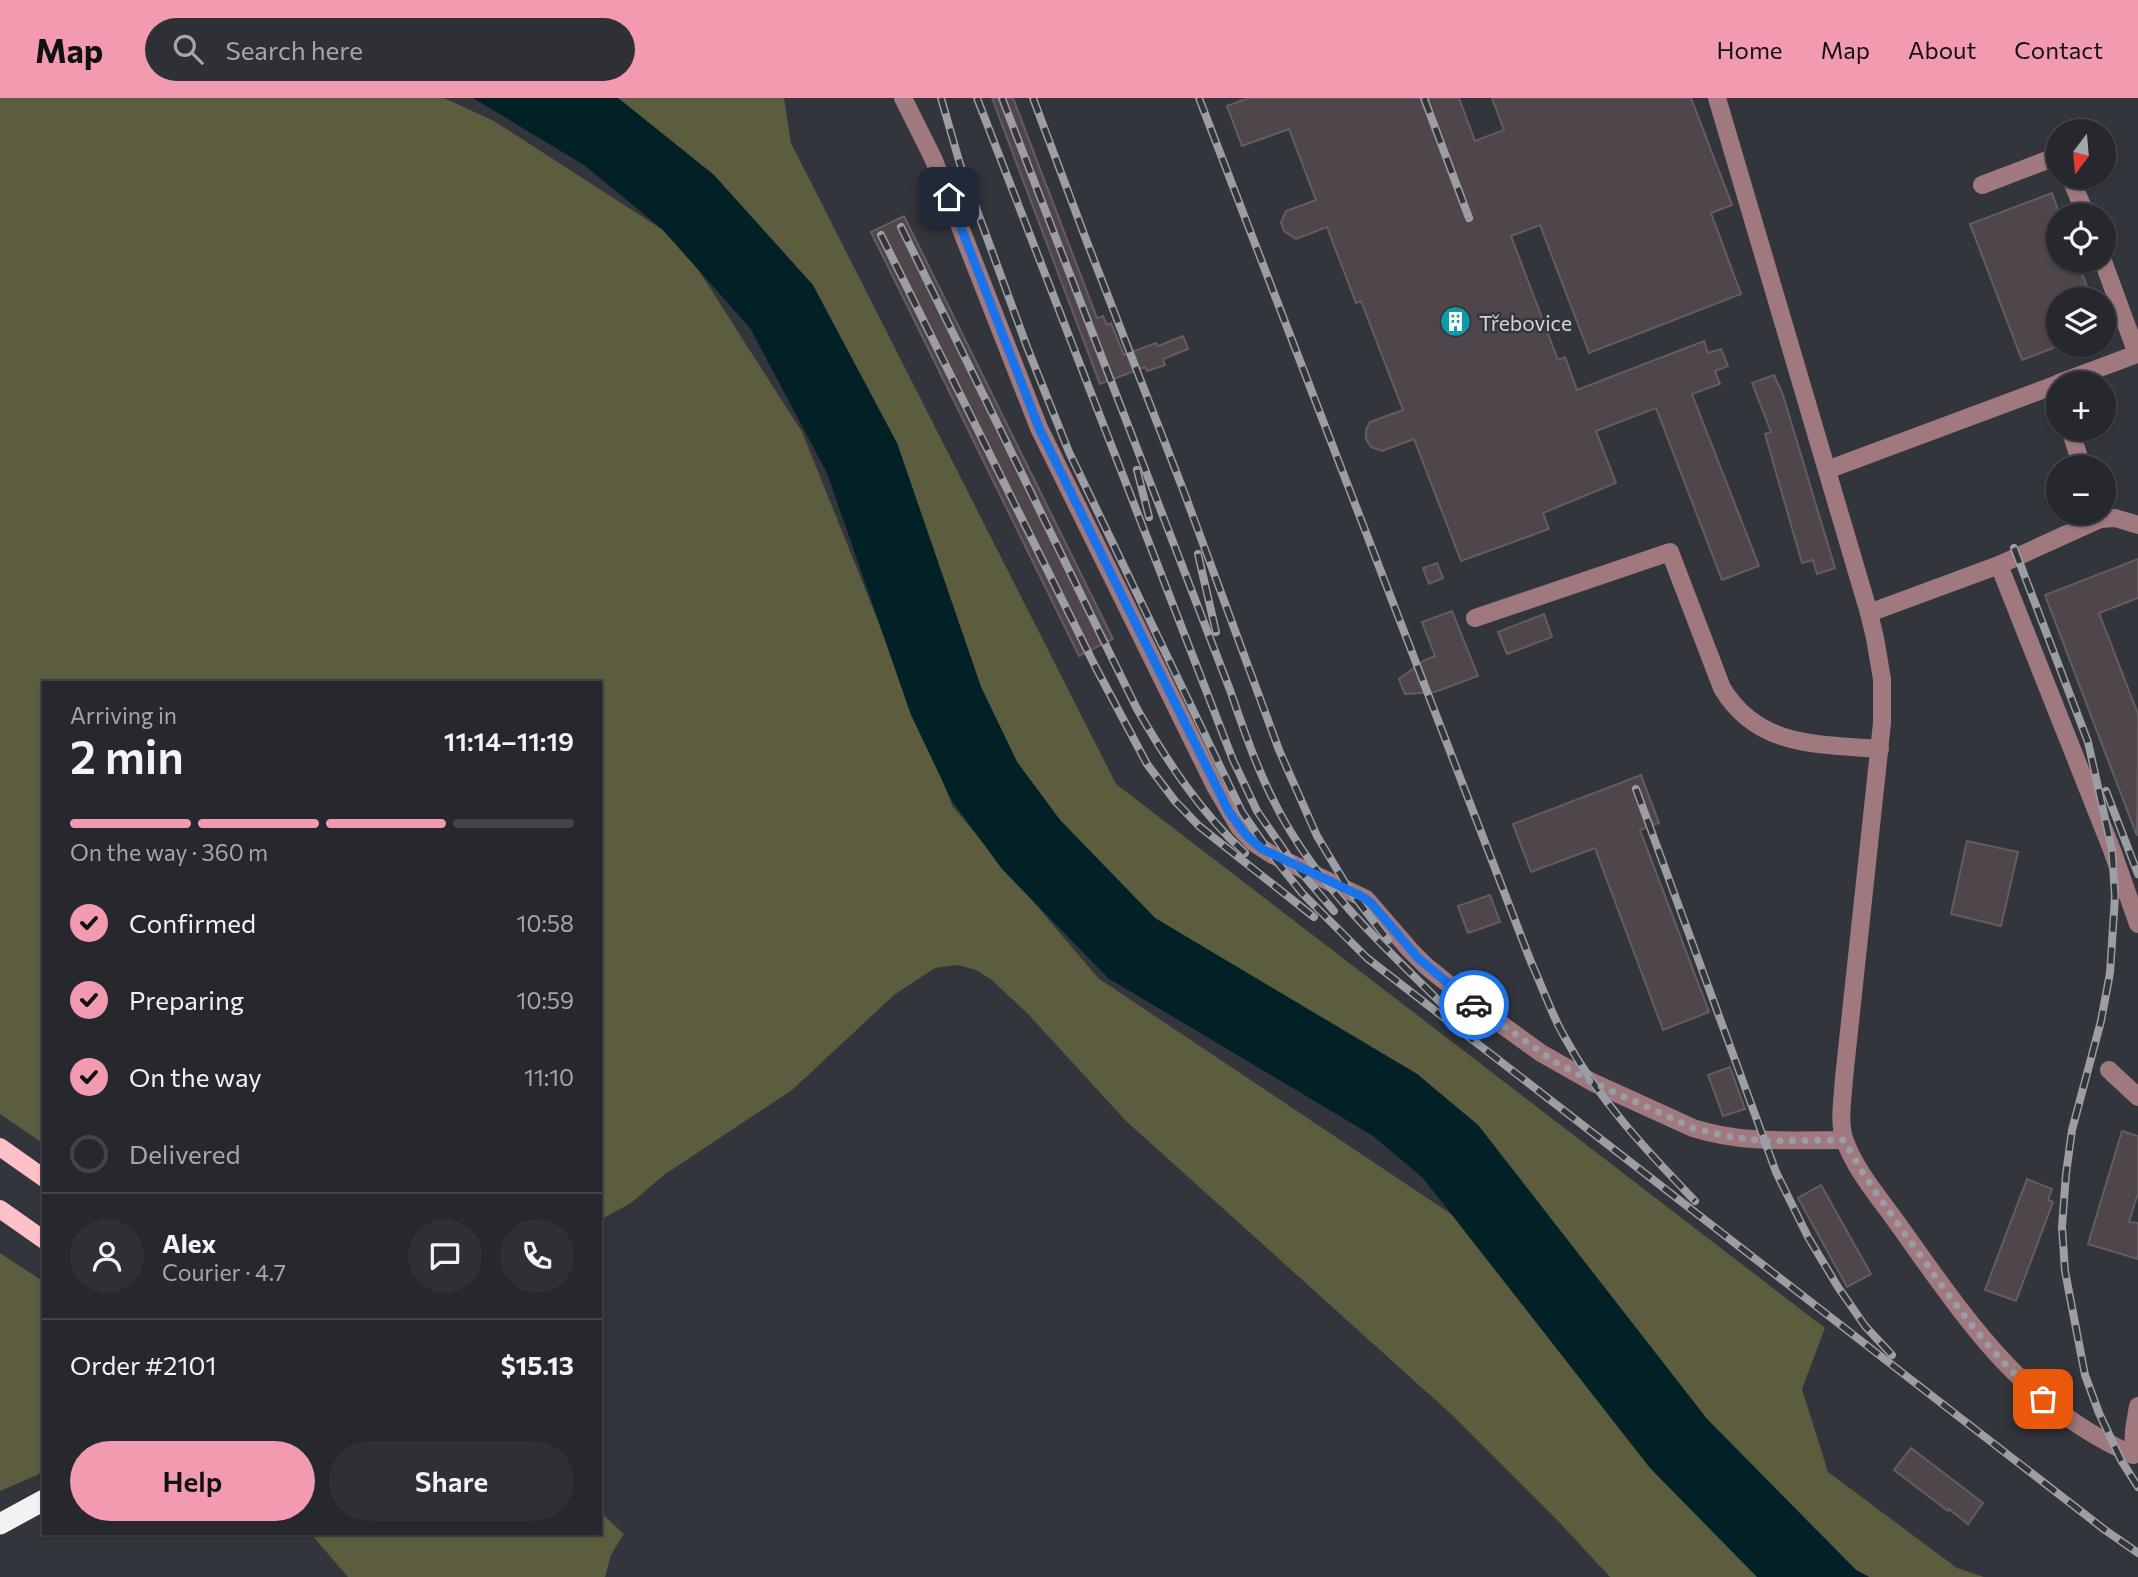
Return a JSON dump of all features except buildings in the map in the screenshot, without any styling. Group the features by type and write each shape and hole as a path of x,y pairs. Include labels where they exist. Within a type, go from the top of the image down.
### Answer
{"highway":[{"path":"0,1524 42,1501"},
{"path":"0,1536 42,1516"}],"main road":[{"path":"0,1147 42,1177"},
{"path":"0,1209 42,1239"}],"lane":[{"path":"903,98 933,158 1039,428 1215,786 1246,835 1271,854 1366,899 1410,950 1446,984 1541,1053 1575,1073 1693,1128 1710,1133 1764,1141 1844,1140"},
{"path":"1717,98 1868,613 1882,679 1880,748 1844,1078 1844,1140 1866,1178 1932,1271 1973,1327 2008,1368 2076,1424 2135,1458 2135,1419 2138,1406"},
{"path":"1982,185 2046,161"},
{"path":"2095,371 2137,354 2107,273"},
{"path":"1827,470 2046,390"},
{"path":"2116,518 2138,525"},
{"path":"1868,613 1998,565 2080,525"},
{"path":"1475,618 1670,552 1722,688 1738,710 1758,726 1782,737 1826,745 1880,748"},
{"path":"1998,565 2112,850 2138,924"},
{"path":"2109,1070 2138,1097"}],"green space":[{"path":"0,98 444,98 494,121 680,241 802,432 953,807 1098,978 1451,1214 1492,1246 1773,1577 1610,1577 1451,1414 1126,1121 1028,1014 992,980 976,970 958,965 935,968 894,995 792,1090 664,1175 631,1203 602,1219 602,681 42,681 42,1143 0,1114"},
{"path":"618,98 784,98 791,143 1116,784 1825,1328 1802,1389 1828,1472 1957,1568 1984,1577 1869,1577 1856,1570 1707,1419 1478,1125 1417,1074 1155,918 1060,820 1017,762 981,687 897,443 714,175"},
{"path":"0,1253 42,1281 42,1471 0,1491"},
{"path":"602,1514 624,1534 611,1555 605,1577 348,1577 312,1535 602,1535"}],"water":[{"path":"473,98 618,98 714,175 813,285 897,443 981,687 1017,762 1060,820 1155,918 1417,1074 1478,1125 1707,1419 1856,1570 1869,1577 1757,1577 1650,1468 1423,1178 1373,1136 1108,978 1002,869 952,801 911,715 827,473 750,328 662,229 584,165"}],"railway":[{"path":"941,98 960,164 1027,347 1069,452 1242,812 1302,893 1367,958 2138,1553"},
{"path":"977,98 1233,760 1257,811 1293,863 1334,911"},
{"path":"1002,98 1271,796 1289,829 1323,878 1361,923 1445,1007"},
{"path":"1033,98 1184,492 1279,750 1317,836 1350,891 1388,940"},
{"path":"1199,98 1531,962 1555,1018 1577,1059 1607,1102 1695,1201"},
{"path":"1424,98 1469,218"},
{"path":"901,227 1137,709 1185,785 1213,821 1245,853"},
{"path":"881,235 1096,668 1147,764 1175,801 1199,826 1314,917"},
{"path":"1137,470 1149,517"},
{"path":"2014,548 2088,742 2112,850 2115,896 2110,973 2101,1021 2072,1130 2062,1227 2065,1271 2085,1375 2121,1460 2138,1487"},
{"path":"1198,554 1216,632"},
{"path":"1636,789 1776,1172 1808,1237 1838,1287 1865,1326 1892,1355"},
{"path":"2106,791 2138,874"}],"way so far":[{"path":"1474,1005 1555,1062 1693,1128 1764,1141 1844,1140 1866,1178 1973,1327 2008,1368 2043,1399"}],"place":[{"name":"Třebovice","path":"1456,322"}],"route":[{"path":"949,197 1039,428 1229,812 1254,844 1371,903 1418,958 1474,1005"}]}
